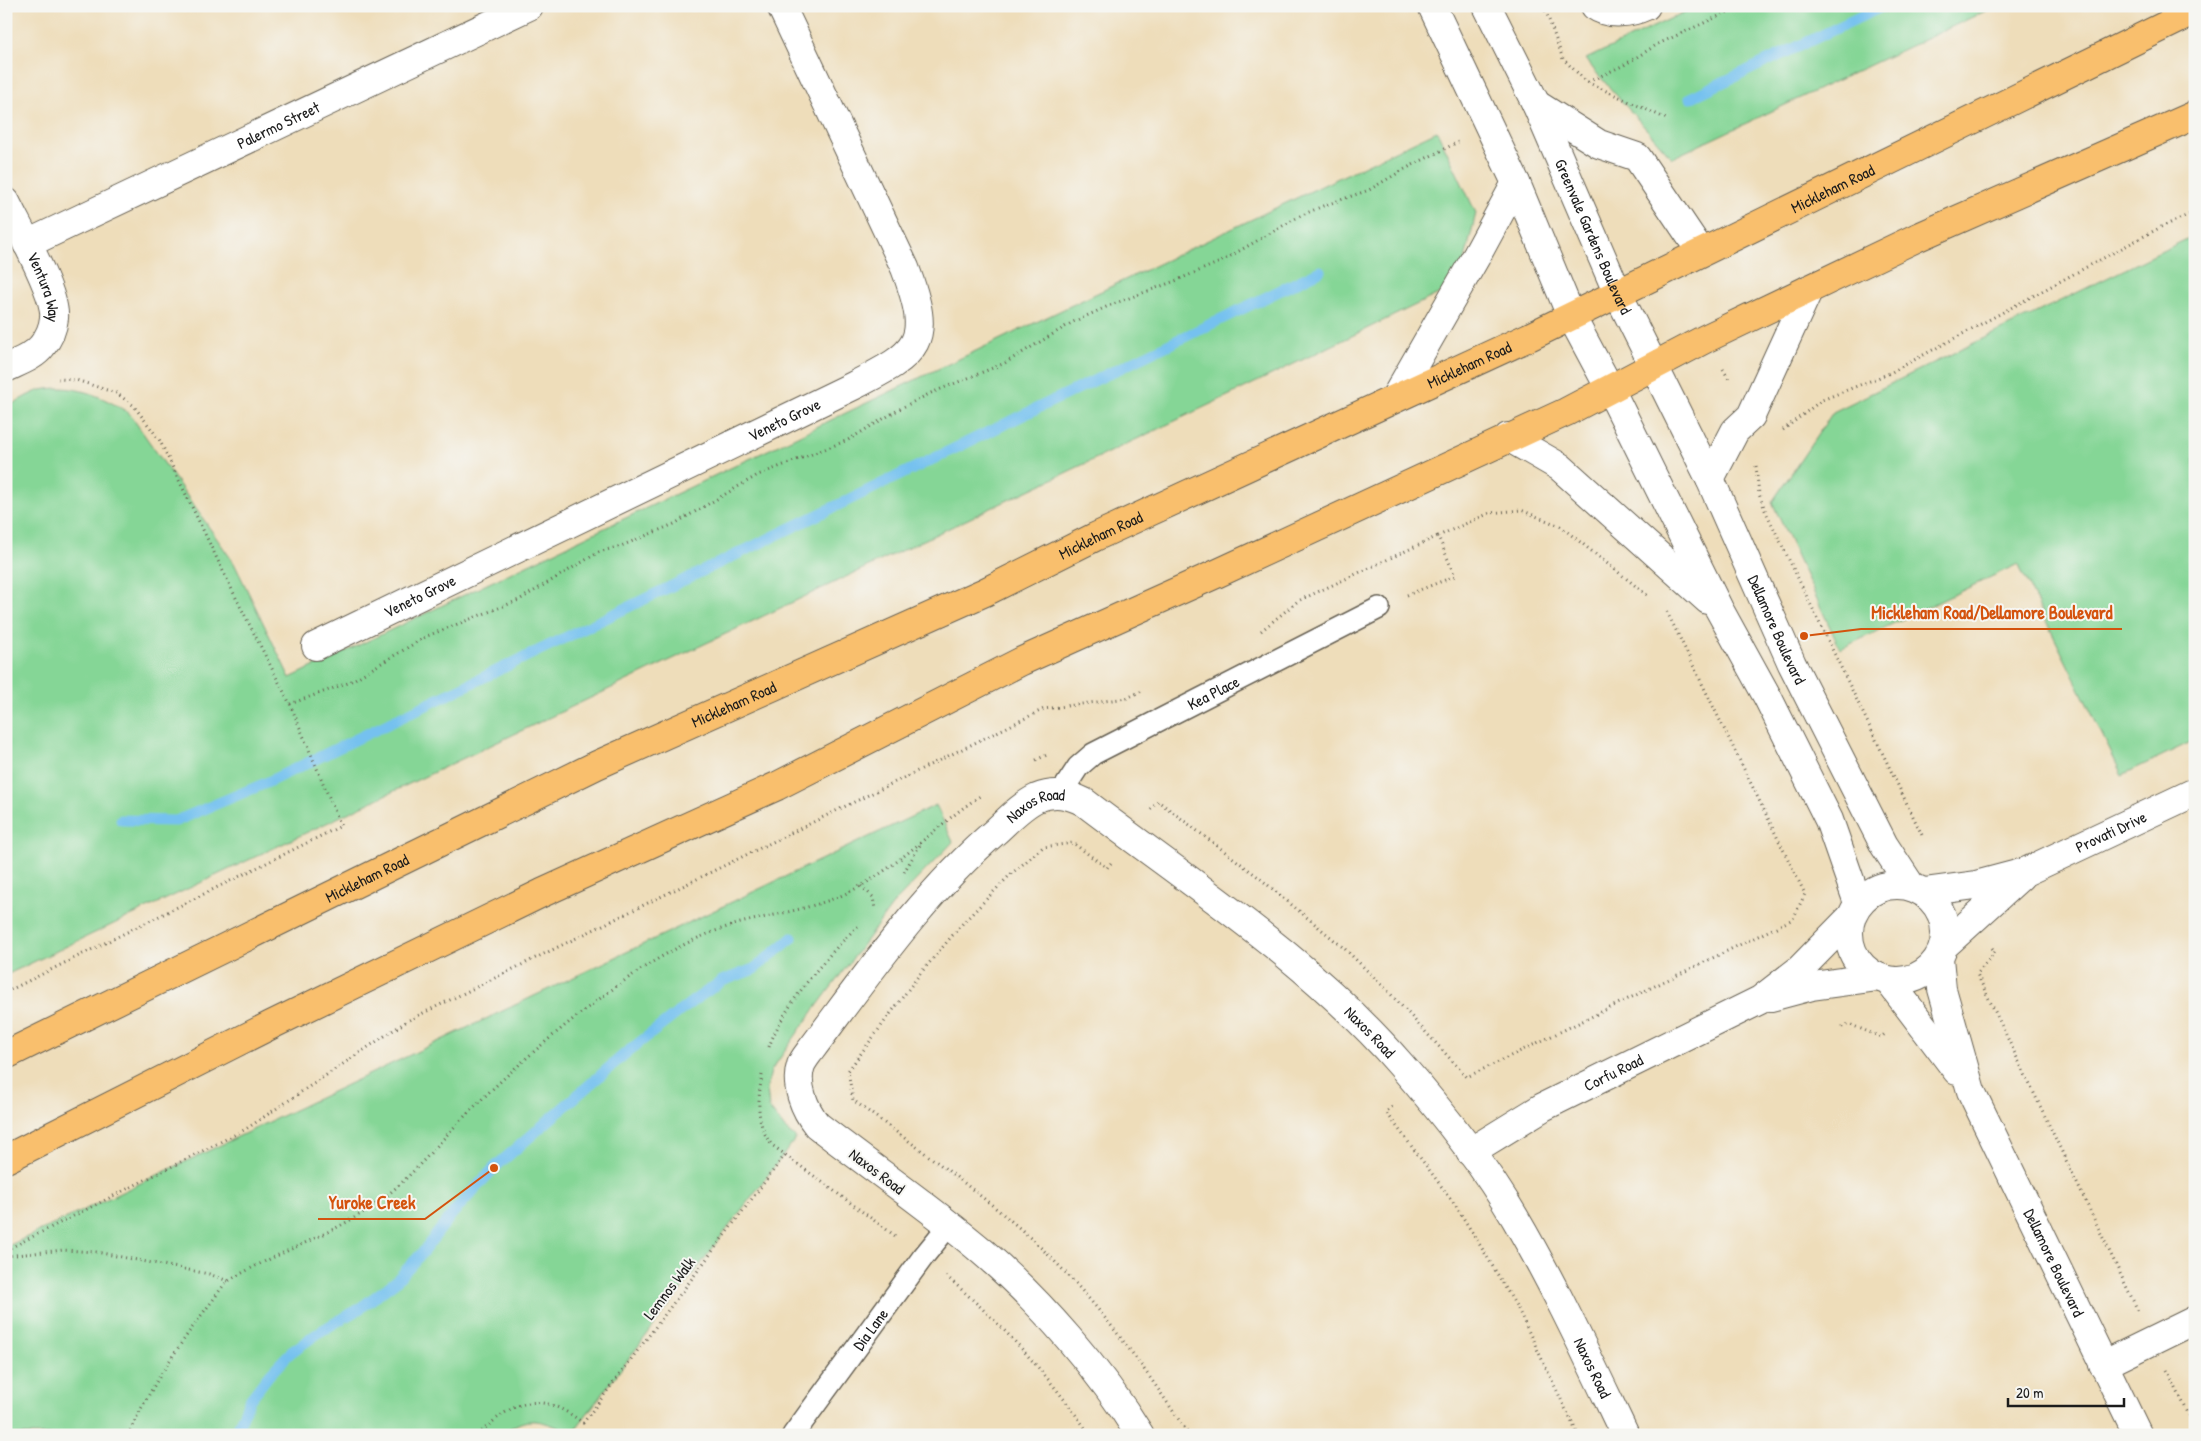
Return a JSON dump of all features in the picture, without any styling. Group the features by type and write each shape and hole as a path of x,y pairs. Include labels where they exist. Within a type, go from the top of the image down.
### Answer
{"main road":[{"name":"Mickleham Road","path":"6,1055 597,765 985,592 1094,537 1618,294 2195,11"},
{"path":"6,1159 271,1025 525,902 776,786 1022,661 1216,574 1508,437 1566,412 1809,289 1916,238 2195,116"}],"street":[{"name":"Palermo Street","path":"27,244 529,6"},
{"name":"Veneto Grove","path":"316,646 853,386 886,369 901,359 911,348 920,326 919,313 905,268 781,6"},
{"path":"1432,6 1516,183 1571,316 1610,390 1718,609 1768,698 1829,820 1854,910 1849,939 1856,959 1865,969 1883,979 1903,981 1917,977 1930,969 1941,952 1946,931 1943,916 1936,902 1917,889 1897,884 1882,886 1869,893 1854,910"},
{"name":"Greenvale Gardens Boulevard","path":"1487,6 1536,104 1618,294 1654,367"},
{"path":"1594,6 1617,13 1646,6"},
{"path":"1536,104 1599,144 1637,157 1701,252"},
{"path":"1395,398 1516,183"},
{"name":"Ventura Way","path":"6,202 50,294 55,318 42,348 12,365"},
{"path":"1710,479 1735,431 1751,416 1809,289"},
{"name":"Dellamore Boulevard","path":"1654,367 1710,479 1792,664 1884,845 1917,889"},
{"path":"1508,437 1560,467 1718,609"},
{"name":"Provati Drive","path":"1917,889 1976,885 2025,872 2195,792"},
{"name":"Naxos Road","path":"1140,1435 1081,1354 1034,1302 985,1254 817,1126 807,1112 802,1097 801,1065 810,1050 929,896 961,862 1030,803 1036,799 1061,793 1084,802 1268,941 1331,994 1401,1064 1470,1152 1514,1216 1536,1256 1624,1435"},
{"name":"Provati Drive","path":"1941,952 1976,916 2025,872"},
{"name":"Corfu Road","path":"1470,1152 1543,1108 1760,1000 1800,969 1854,910"},
{"name":"Dellamore Boulevard","path":"1941,952 1942,988 1971,1091"},
{"name":"Dellamore Boulevard","path":"1883,979 1931,1034 1971,1091 2138,1435"},
{"name":"Corfu Road","path":"1760,1000 1812,986 1883,979"},
{"path":"2104,1365 2195,1320"}],"lane":[{"name":"Kea Place","path":"1061,793 1078,767 1098,751 1379,608"},
{"name":"Dia Lane","path":"793,1435 923,1257 949,1225"}],"path":[{"path":"1544,6 1563,59 1587,82 1669,120"},
{"path":"1587,82 1624,65 1658,44 1741,6"},
{"path":"290,704 348,683 427,636 519,600 599,552 622,546 674,524 758,475 848,440 903,407 931,393 1006,363 1073,322 1113,304 1220,262 1293,220 1323,206 1369,190 1458,142"},
{"path":"1777,436 1822,400 1890,373 2161,227 2195,212"},
{"path":"6,992 341,826 290,704 158,439 133,406 116,393 76,380 53,379"},
{"path":"1756,463 1759,494 1765,510 1926,844"},
{"path":"1560,526 1648,596"},
{"path":"1255,636 1298,601 1438,536"},
{"path":"1189,1435 1118,1333 1077,1286 1025,1234 972,1188 853,1100 848,1071 919,975 963,923 1011,874 1043,847 1073,843 1107,868 1158,801 1308,917 1386,989 1468,1078 1793,919 1805,894 1668,612 1662,607"},
{"path":"6,1250 246,1129 407,1021 1044,709 1127,698 1145,690"},
{"path":"860,886 866,889 873,898 876,910"},
{"path":"128,1435 142,1404 166,1365 228,1281 377,1203 400,1185 466,1115 528,1059 581,1014 642,969 697,939 735,924 776,915 836,898"},
{"path":"1976,916 1995,952 1977,974 2195,1427"},
{"path":"1450,1059 1386,1112 1456,1206 1486,1255 1518,1309 1578,1435"},
{"name":"Lemnos Walk","path":"478,1435 496,1417 511,1408 528,1402 550,1403 570,1413 583,1423 786,1154 923,1257"},
{"path":"6,1256 63,1250 96,1252 209,1274 228,1281"},
{"path":"923,1257 976,1302 1010,1336 1047,1377 1090,1435"}],"green space":[{"path":"1697,6 1996,6 1672,158 1586,59"},
{"path":"1437,131 1476,213 1459,284 1234,393 6,975 6,407 41,390 65,388 98,396 129,413 234,563 290,678"},
{"path":"2195,235 2195,740 2122,775 2018,564 1840,649 1772,502 1833,412"},
{"path":"936,805 953,842 894,903 771,1071 767,1088 769,1108 787,1131 796,1138 571,1435 549,1424 528,1421 515,1426 501,1435 6,1435 6,1247"}],"waterway":[{"path":"1690,98 1883,6"},
{"path":"121,820 176,821 266,783 1320,271"},
{"path":"235,1435 249,1401 269,1375 290,1353 321,1331 359,1309 395,1282 494,1168 626,1053 693,1001 722,981 754,969 792,938"}],"place":[{"name":"Mickleham Road/Dellamore Boulevard","path":"1804,636"},
{"name":"Yuroke Creek","path":"494,1168"}]}
